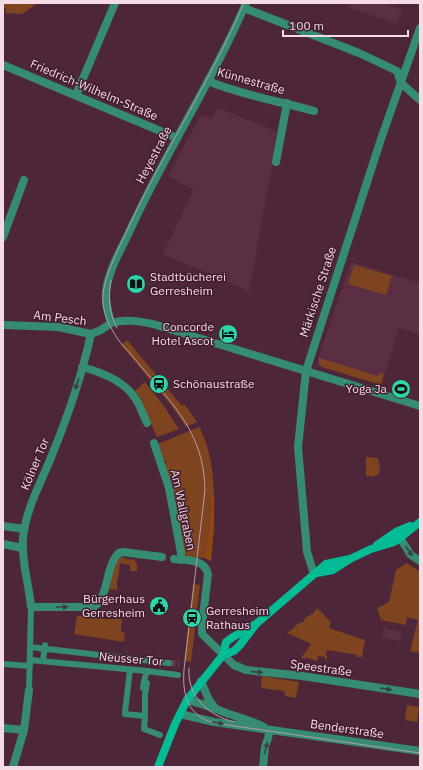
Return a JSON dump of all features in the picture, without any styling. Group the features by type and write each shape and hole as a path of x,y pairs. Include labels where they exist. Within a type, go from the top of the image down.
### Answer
{"main road":[{"path":"371,549 392,535 420,522"},
{"path":"158,767 187,700 223,655 234,651 256,624 314,574 333,570 350,558 400,538 420,522"}],"street":[{"path":"76,95 115,3"},
{"path":"245,5 366,56 397,71 401,83 420,100"},
{"name":"Heyestraße","path":"111,323 106,302 107,286 111,272 144,199 208,81 245,5"},
{"name":"Märkische Straße","path":"314,574 307,552 298,447 306,371 381,139 420,28"},
{"name":"Friedrich-Wilhelm-Straße","path":"3,65 177,138"},
{"name":"Künnestraße","path":"208,81 224,88 287,103 314,112"},
{"name":"Künnestraße","path":"276,162 287,103"},
{"path":"3,237 24,180"},
{"path":"111,323 126,320 144,322 420,406"},
{"name":"Am Pesch","path":"3,325 58,327 91,334 101,330 111,323"},
{"name":"Kölner Tor","path":"29,690 31,607 22,548 24,529 29,508 59,440 91,334"},
{"path":"82,367 118,382 127,389 135,397 147,423"},
{"name":"Am Wallgraben","path":"154,443 169,488 181,553 178,559 197,562 206,568 207,571 202,634 223,655"},
{"path":"3,526 24,529"},
{"path":"400,538 411,555 420,561"},
{"path":"3,544 22,548"},
{"path":"31,607 93,607 101,601 113,562 119,553 123,552 162,557"},
{"path":"43,662 45,646"},
{"name":"Neusser Tor","path":"30,647 45,646 58,652 83,654 100,653 169,664"},
{"path":"56,663 58,652"},
{"name":"Neusser Tor","path":"82,665 83,654"},
{"name":"Speestraße","path":"223,655 234,665 246,670 302,676 420,694"},
{"name":"Neusser Tor","path":"3,664 43,662 178,675"},
{"path":"130,670 125,713 145,716"},
{"path":"147,671 148,682 145,692 144,729 160,735"},
{"path":"145,692 142,692 147,671"},
{"path":"202,681 208,698 216,708"},
{"path":"13,767 24,730 29,690"},
{"name":"Benderstraße","path":"187,700 199,702 216,708 228,714 249,720 270,730"},
{"name":"Benderstraße","path":"180,714 214,722 420,751"},
{"path":"3,728 24,730"},
{"path":"263,767 265,747 270,730"}],"shaded area":[{"path":"3,3 38,3 22,14 5,13 6,8 3,7"},
{"path":"349,3 383,3 402,10 397,24 348,7"},
{"path":"218,108 278,132 249,291 163,254 194,190 168,176 201,115 212,119"},
{"path":"351,262 420,283 420,335 399,328 381,385 316,365"},
{"path":"354,265 392,276 386,295 348,284"},
{"path":"127,340 182,406 184,404 197,422 186,427 171,405 121,345"},
{"path":"319,358 378,376 380,373 384,374 381,385 322,367 319,364"},
{"path":"145,382 179,429 157,437 139,396 135,391"},
{"path":"199,427 209,452 214,496 211,496 210,519 205,558 186,556 184,554 181,537 183,534 180,533 180,515 177,514 176,498 173,496 170,482 173,479 169,478 165,464 167,461 164,460 158,444"},
{"path":"366,457 378,458 380,466 379,473 372,477 366,476"},
{"path":"211,496 214,496 214,528 211,561 205,558 210,519"},
{"path":"121,557 135,561 137,564 137,571 130,571 130,565 120,563 117,579 117,590 107,589 116,562"},
{"path":"407,563 420,572 419,653 410,651 418,620 407,617 406,625 381,620 377,608 389,602 396,570"},
{"path":"193,584 200,585 191,662 184,661"},
{"path":"317,608 331,622 329,628 365,640 362,657 327,650 327,660 325,657 318,656 317,661 306,657 305,659 301,658 311,644 287,633 300,622 302,623 307,616 312,615"},
{"path":"101,614 103,619 122,619 121,632 125,633 124,642 74,634 77,616"},
{"path":"384,628 402,632 400,641 382,638"},
{"path":"262,676 299,682 296,698 285,696 284,691 261,688"},
{"path":"407,705 419,707 417,722 405,720"}],"tunnel":[{"path":"169,663 179,664"}],"tram line":[{"path":"244,3 218,58 132,220 111,266 103,293 103,306 106,318 112,330 119,341 176,409 191,433 197,445 201,459 205,490 184,670 184,688 188,703 193,710 205,720 214,723 420,753"},
{"path":"111,280 110,305 112,317 117,328"},
{"path":"189,668 189,678 192,688 201,703 216,715 234,722"}],"place":[{"name":"Stadtbücherei Gerresheim","path":"136,284"},
{"name":"Concorde Hotel Ascot","path":"228,334"},
{"name":"Schönaustraße","path":"159,384"},
{"name":"Yoga Ja","path":"401,389"},
{"name":"Bürgerhaus Gerresheim","path":"159,606"},
{"name":"Gerresheim Rathaus","path":"192,618"}]}
